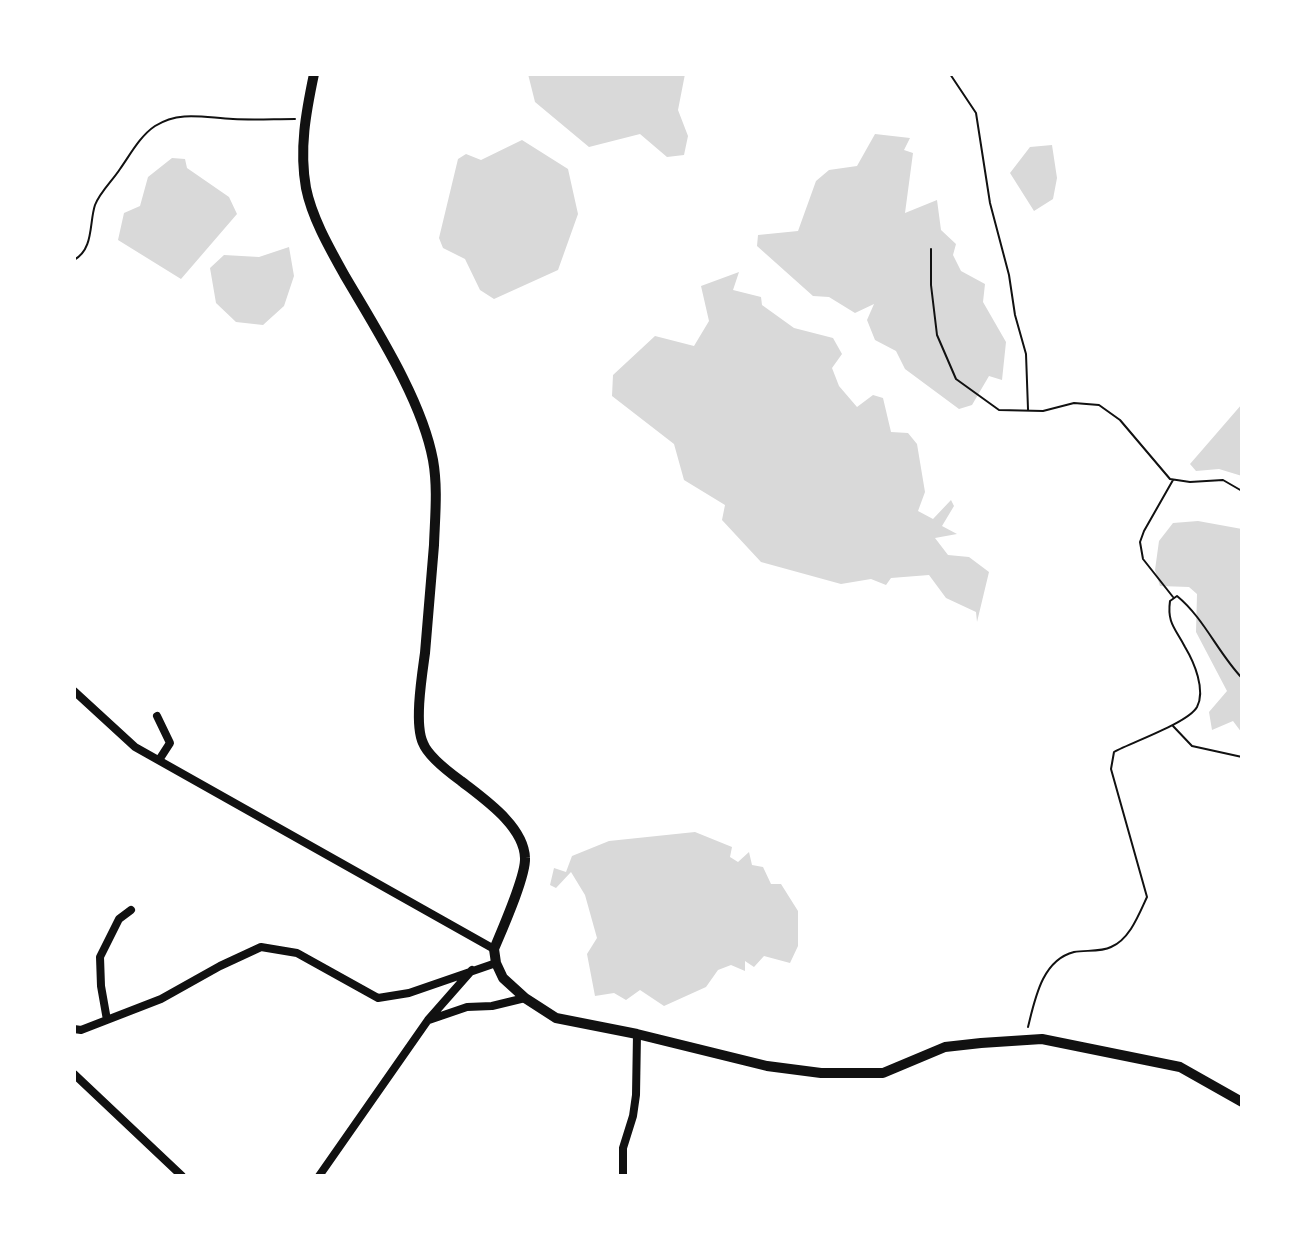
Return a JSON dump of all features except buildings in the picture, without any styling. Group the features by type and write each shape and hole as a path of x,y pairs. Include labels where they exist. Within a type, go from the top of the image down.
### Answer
{"street":[{"path":"314,74 305,120 303,162 306,190 335,258 418,411 433,460 436,511 421,687 419,725 423,743 432,756 494,807 522,843 525,860 522,874 494,949 503,978 525,998 556,1018 767,1066 821,1073 883,1073 945,1047 1042,1039 1180,1067 1242,1102"},
{"path":"74,691 135,747 494,949"},
{"path":"157,716 170,743 159,760"},
{"path":"107,1020 100,957 119,919 131,910"},
{"path":"74,1029 81,1030 161,999 261,947 297,953 378,998 409,993 496,963"},
{"path":"319,1176 428,1020 473,970"},
{"path":"428,1020 467,1007 492,1006 525,998"},
{"path":"623,1176 623,1148 636,1095 637,1034"},
{"path":"74,1074 182,1176"}],"path":[{"path":"950,74 976,113 990,203 1026,354 1028,410"},
{"path":"74,260 86,247 96,204 141,139 155,126 177,116 201,115 231,119 305,120"},
{"path":"931,249 931,285 937,335 956,379 999,410 1043,411 1074,403 1099,405 1120,420 1170,479 1190,482 1223,480 1242,491"},
{"path":"1173,480 1140,542 1143,559 1174,598"},
{"path":"1025,1040 1035,996 1049,967 1071,953 1111,947 1127,934 1147,897 1111,769 1114,752 1172,725 1196,709 1200,693 1196,671 1168,617 1170,601 1177,596 1196,614 1242,678"},
{"path":"1172,725 1192,746 1242,757"}],"shaded area":[{"path":"528,74 685,74 678,110 688,136 684,155 667,157 640,134 589,147 535,102"},
{"path":"875,134 910,138 904,150 913,153 905,213 937,200 941,230 956,244 953,255 961,271 985,284 983,302 1006,342 1002,380 989,376 972,405 959,409 905,369 896,351 875,340 867,320 874,304 855,313 829,297 813,296 757,246 758,235 798,231 816,181 829,170 857,166"},
{"path":"522,140 568,169 578,214 558,270 494,299 480,290 465,259 443,248 439,238 458,159 466,154 481,160"},
{"path":"1052,145 1057,178 1053,199 1034,211 1010,173 1030,147"},
{"path":"172,158 185,159 187,168 229,197 237,214 181,279 118,240 124,213 140,206 148,177"},
{"path":"289,247 294,276 284,306 263,325 236,322 216,303 210,268 224,255 259,257"},
{"path":"739,272 733,290 761,297 762,305 794,328 833,338 842,354 832,368 839,386 857,407 873,395 883,398 891,432 908,433 917,444 925,492 918,511 933,519 951,500 954,506 942,526 957,534 935,538 948,555 969,557 989,572 977,622 976,612 946,598 929,575 891,578 886,585 871,579 841,584 761,562 722,520 725,505 684,480 674,444 612,396 613,375 655,336 694,346 709,321 701,286"},
{"path":"1242,404 1242,476 1219,469 1196,471 1190,464"},
{"path":"1198,521 1242,529 1242,733 1233,721 1212,730 1209,712 1227,691 1196,632 1197,594 1189,587 1160,586 1155,570 1159,541 1173,523"},
{"path":"695,832 732,847 730,857 738,862 749,852 752,865 763,867 771,884 781,884 798,911 798,946 790,963 764,956 754,967 745,961 745,971 731,965 718,970 706,987 664,1006 640,990 626,1000 614,993 595,996 587,954 597,938 585,895 571,872 556,888 550,885 554,868 566,872 572,856 609,841"}]}
